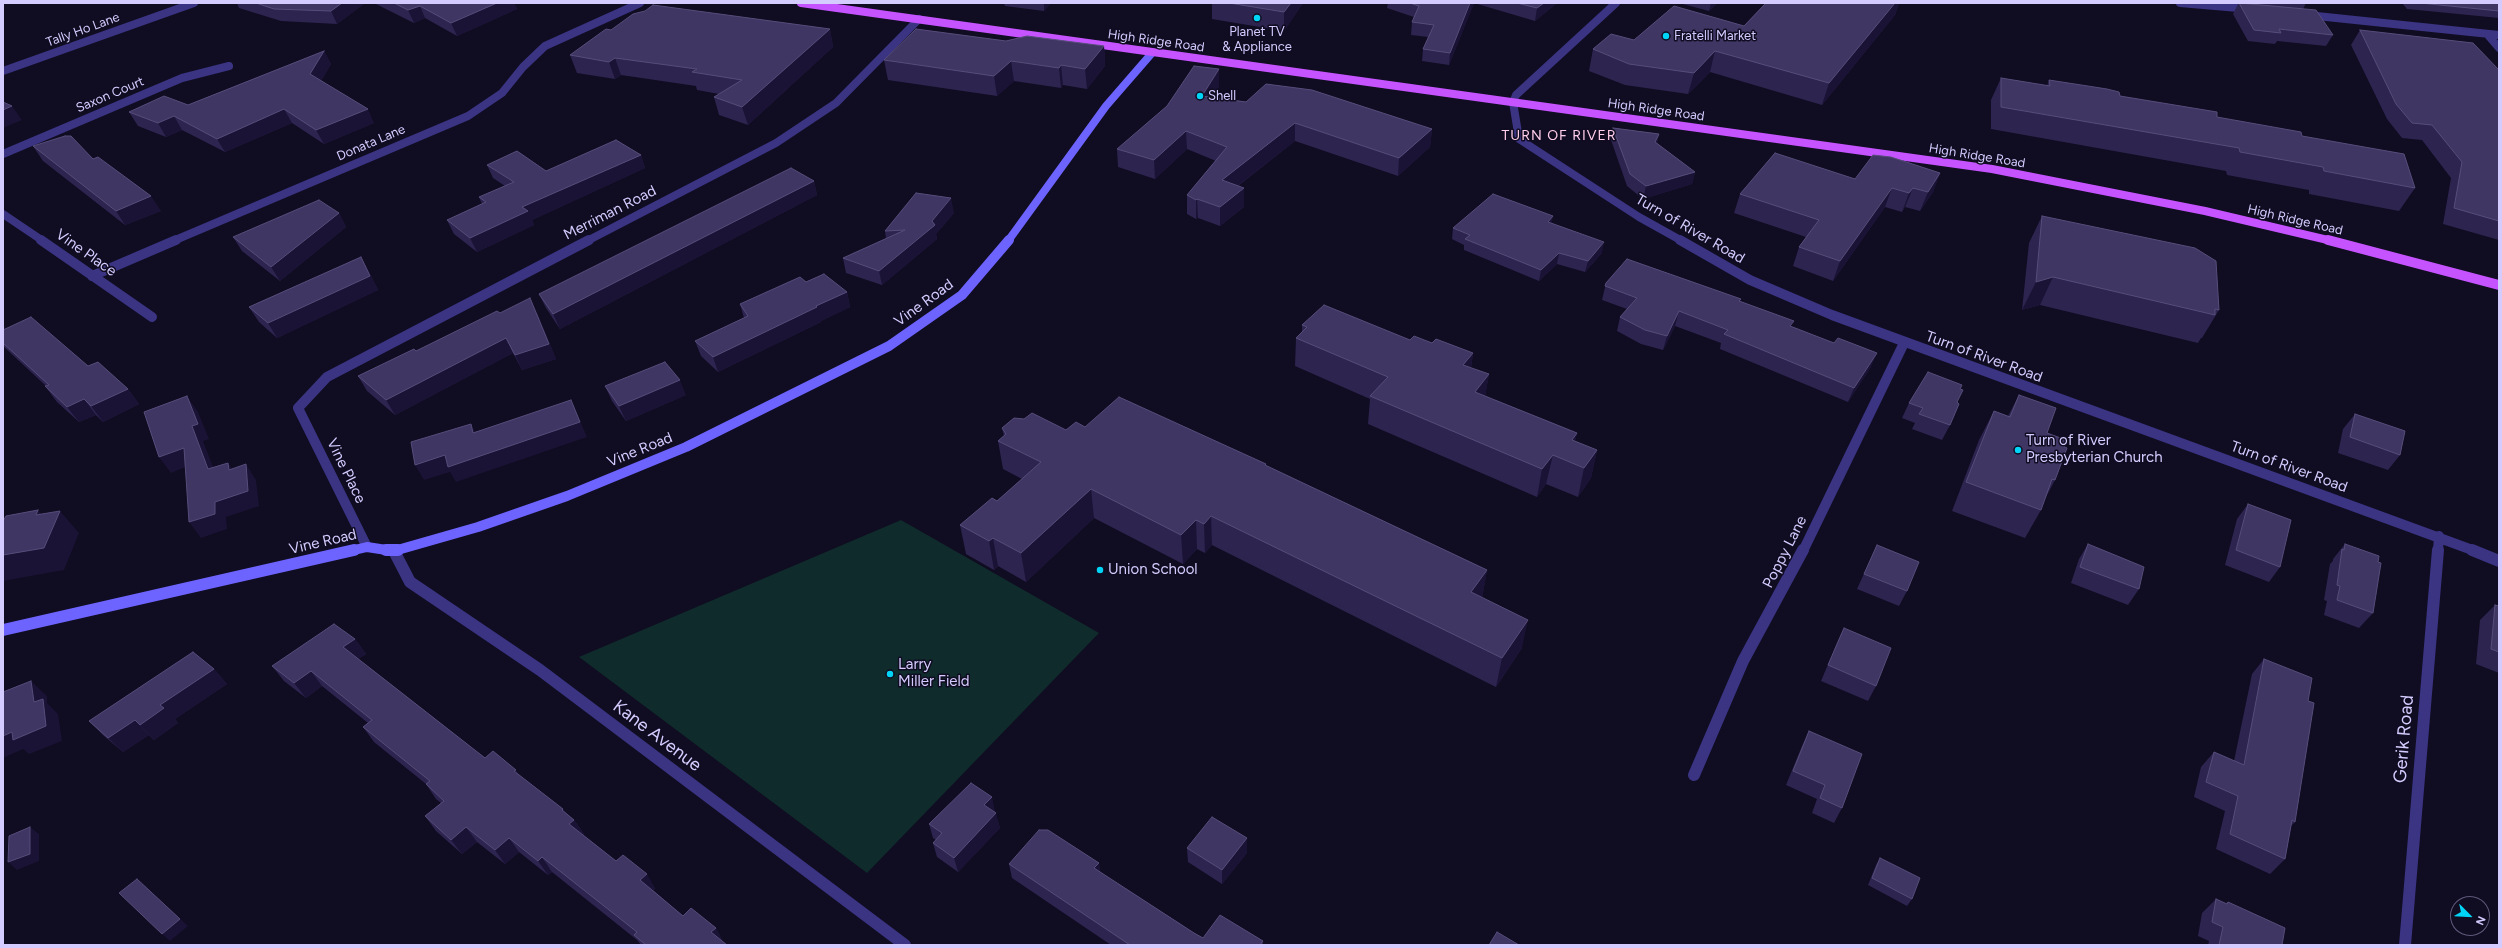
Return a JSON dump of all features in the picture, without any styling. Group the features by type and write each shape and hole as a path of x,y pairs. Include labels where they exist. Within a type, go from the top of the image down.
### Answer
{"main road":[{"name":"High Ridge Road","path":"801,3 2000,170 2212,213 2319,238 2499,285"}],"street":[{"name":"Tally Ho Lane","path":"3,70 194,3"},
{"name":"Donata Lane","path":"92,276 468,116 502,93 523,67 545,46 640,3"},
{"path":"1513,102 1516,95 1616,3"},
{"path":"2180,3 2207,4 2254,10"},
{"path":"2301,14 2499,35"},
{"name":"Merriman Road","path":"298,408 327,377 776,143 836,103 920,19"},
{"path":"2487,34 2499,48"},
{"name":"Vine Road","path":"3,630 367,547 394,552 478,527 568,496 686,447 889,346 962,295 999,254 1106,106 1152,52"},
{"name":"Saxon Court","path":"3,154 182,78 228,66"},
{"name":"Turn of River Road","path":"1513,102 1519,139 1639,217 1750,280 1904,343 2439,536 2499,562"},
{"name":"Vine Place","path":"3,214 152,317"},
{"name":"Poppy Lane","path":"1694,775 1743,661 1791,575 1904,343"},
{"name":"Vine Place","path":"298,408 367,547"},
{"name":"Gerik Road","path":"2405,945 2439,536"},
{"name":"Kane Avenue","path":"394,552 410,582 540,670 906,945"}],"green space":[{"name":"Larry Miller Field","path":"901,520 1099,633 867,873 579,657"}],"building":[{"path":"256,3 342,3 331,11 274,9"},
{"path":"394,3 497,3 451,23 420,6 408,10"},
{"path":"1229,3 1291,3 1284,12"},
{"path":"1410,3 1470,3 1450,53 1423,49 1434,25 1412,22 1419,6"},
{"path":"1517,3 1544,3 1537,8"},
{"path":"1766,3 1895,3 1829,83 1715,51 1694,73 1629,64 1593,49 1611,34 1634,40 1674,6 1744,26"},
{"path":"2239,3 2316,10 2333,35 2279,29 2281,33 2254,30"},
{"path":"2420,3 2499,3 2499,11"},
{"path":"653,5 830,29 742,107 714,97 742,80 692,72 697,69 615,58 609,62 570,55 606,29 611,30 633,14 645,11"},
{"path":"916,29 1006,41 1027,36 1104,46 1085,69 1061,65 1059,68 1011,61 994,76 884,60"},
{"path":"2360,30 2473,43 2499,70 2499,221 2454,208 2462,162 2432,125 2412,123 2396,104"},
{"path":"324,51 310,74 368,109 316,130 284,109 217,139 174,116 158,123 129,112 164,96 188,105"},
{"path":"1194,66 1219,69 1202,96 1246,102 1266,84 1312,90 1432,129 1399,158 1295,123 1222,180 1244,188 1220,207 1197,199 1196,200 1187,195 1227,147 1186,131 1154,160 1117,149 1167,106"},
{"path":"2001,78 2050,86 2049,80 2107,89 2119,92 2120,96 2217,112 2217,117 2301,132 2302,136 2404,154 2415,188 2324,171 2323,167 2240,152 2239,148 2001,107"},
{"path":"3,102 12,106 3,110"},
{"path":"1613,128 1659,134 1655,142 1695,172 1646,186 1630,174"},
{"path":"65,136 71,136 93,159 98,157 151,196 116,211 33,146"},
{"path":"616,140 641,155 522,207 528,211 470,238 447,220 486,202 479,197 514,182 487,165 517,151 546,171"},
{"path":"1775,153 1855,179 1873,155 1891,157 1940,173 1928,192 1913,188 1909,193 1892,188 1840,261 1799,247 1819,220 1740,194"},
{"path":"791,168 814,181 553,314 539,294"},
{"path":"916,193 951,198 932,221 935,225 879,271 843,258 905,230 885,231"},
{"path":"1493,194 1553,216 1548,222 1604,242 1588,261 1559,253 1541,270 1465,239 1470,235 1453,228"},
{"path":"319,200 339,213 271,267 233,237"},
{"path":"2042,216 2195,248 2216,261 2219,310 2215,309 2215,315 2053,277 2036,282"},
{"path":"361,257 370,276 268,323 249,307"},
{"path":"1627,259 1741,299 1739,301 1794,321 1790,326 1834,343 1838,338 1877,353 1854,388 1724,334 1728,330 1679,311 1667,336 1645,330 1620,317 1637,298 1605,286"},
{"path":"824,274 847,292 713,357 695,341 748,316 740,304 800,277 806,282"},
{"path":"530,298 549,344 515,355 506,338 386,400 358,376 414,349 416,351 497,311 500,313"},
{"path":"1324,305 1410,340 1414,336 1432,343 1436,339 1473,353 1463,365 1489,374 1475,392 1577,433 1572,440 1597,450 1584,468 1553,455 1542,469 1370,396 1388,377 1296,338 1307,327 1302,325"},
{"path":"31,317 88,366 98,362 128,389 91,406 84,399 67,407 45,386 49,385 3,343 3,330"},
{"path":"665,362 680,380 619,406 605,386"},
{"path":"1928,372 1962,385 1960,389 1963,390 1957,402 1959,404 1950,425 1919,414 1923,408 1909,403"},
{"path":"2019,395 2056,408 2047,433 2066,440 2063,446 2067,448 2055,480 2052,479 2041,510 1966,482 1994,411 2010,417"},
{"path":"187,396 198,424 192,426 208,469 228,463 229,470 246,464 248,491 215,502 215,514 189,522 184,448 159,457 144,412"},
{"path":"1119,397 1266,464 1265,465 1487,570 1471,592 1528,620 1502,658 1211,516 1204,524 1196,520 1181,535 1091,489 1021,553 993,538 989,541 960,525 992,498 997,501 1041,462 998,441 1006,434 1002,428 1014,418 1024,419 1032,413 1066,430 1076,422 1085,427"},
{"path":"571,400 580,422 448,467 445,455 415,465 411,442 471,424 473,433"},
{"path":"2355,414 2405,431 2400,455 2350,437"},
{"path":"2248,504 2291,520 2280,567 2236,550"},
{"path":"38,510 36,515 60,511 44,548 3,555 3,521 6,516"},
{"path":"2088,544 2144,567 2139,589 2080,567"},
{"path":"2345,544 2379,556 2378,562 2381,563 2373,613 2337,600 2340,586 2337,585 2342,549 2344,550"},
{"path":"1877,545 1919,562 1907,591 1864,574"},
{"path":"2495,605 2499,606 2499,652 2491,649"},
{"path":"334,624 355,639 343,647 485,758 493,751 516,770 514,771 563,809 562,810 574,820 569,824 616,861 623,855 647,874 640,880 683,916 691,908 716,928 711,932 727,945 646,945 634,935 637,932 542,857 538,861 509,838 495,850 466,827 451,840 425,816 444,801 426,784 430,781 363,727 372,720 311,671 294,683 272,666"},
{"path":"1844,628 1891,648 1876,686 1828,665"},
{"path":"193,652 214,669 160,705 164,708 140,725 135,720 108,738 89,721"},
{"path":"2264,659 2312,678 2308,701 2314,703 2295,822 2292,820 2285,859 2230,834 2238,796 2206,782 2214,752 2244,765"},
{"path":"31,681 34,702 43,699 46,726 13,740 12,732 3,736 3,692"},
{"path":"1809,731 1862,754 1842,808 1820,798 1825,785 1793,771"},
{"path":"971,783 992,797 984,805 996,813 954,858 933,843 942,833 929,824"},
{"path":"1212,817 1247,838 1222,870 1187,848"},
{"path":"30,827 30,854 8,862 9,836"},
{"path":"1039,830 1048,830 1099,863 1094,868 1203,938 1220,915 1263,941 1260,945 1130,945 1009,864"},
{"path":"1880,858 1920,878 1912,899 1872,878"},
{"path":"137,879 180,919 162,934 119,893"},
{"path":"2216,899 2227,904 2228,902 2285,928 2282,945 2219,945 2223,927 2212,922"},
{"path":"1497,932 1519,945 1489,945"}],"place":[{"name":"Planet TV & Appliance","path":"1257,18"},
{"name":"Fratelli Market","path":"1666,36"},
{"name":"Shell","path":"1200,96"},
{"name":"Turn of River Presbyterian Church","path":"2018,450"},
{"name":"Union School","path":"1100,570"},
{"name":"Larry Miller Field","path":"890,674"}],"district":[{"name":"TURN OF RIVER","path":"1559,136"}]}
